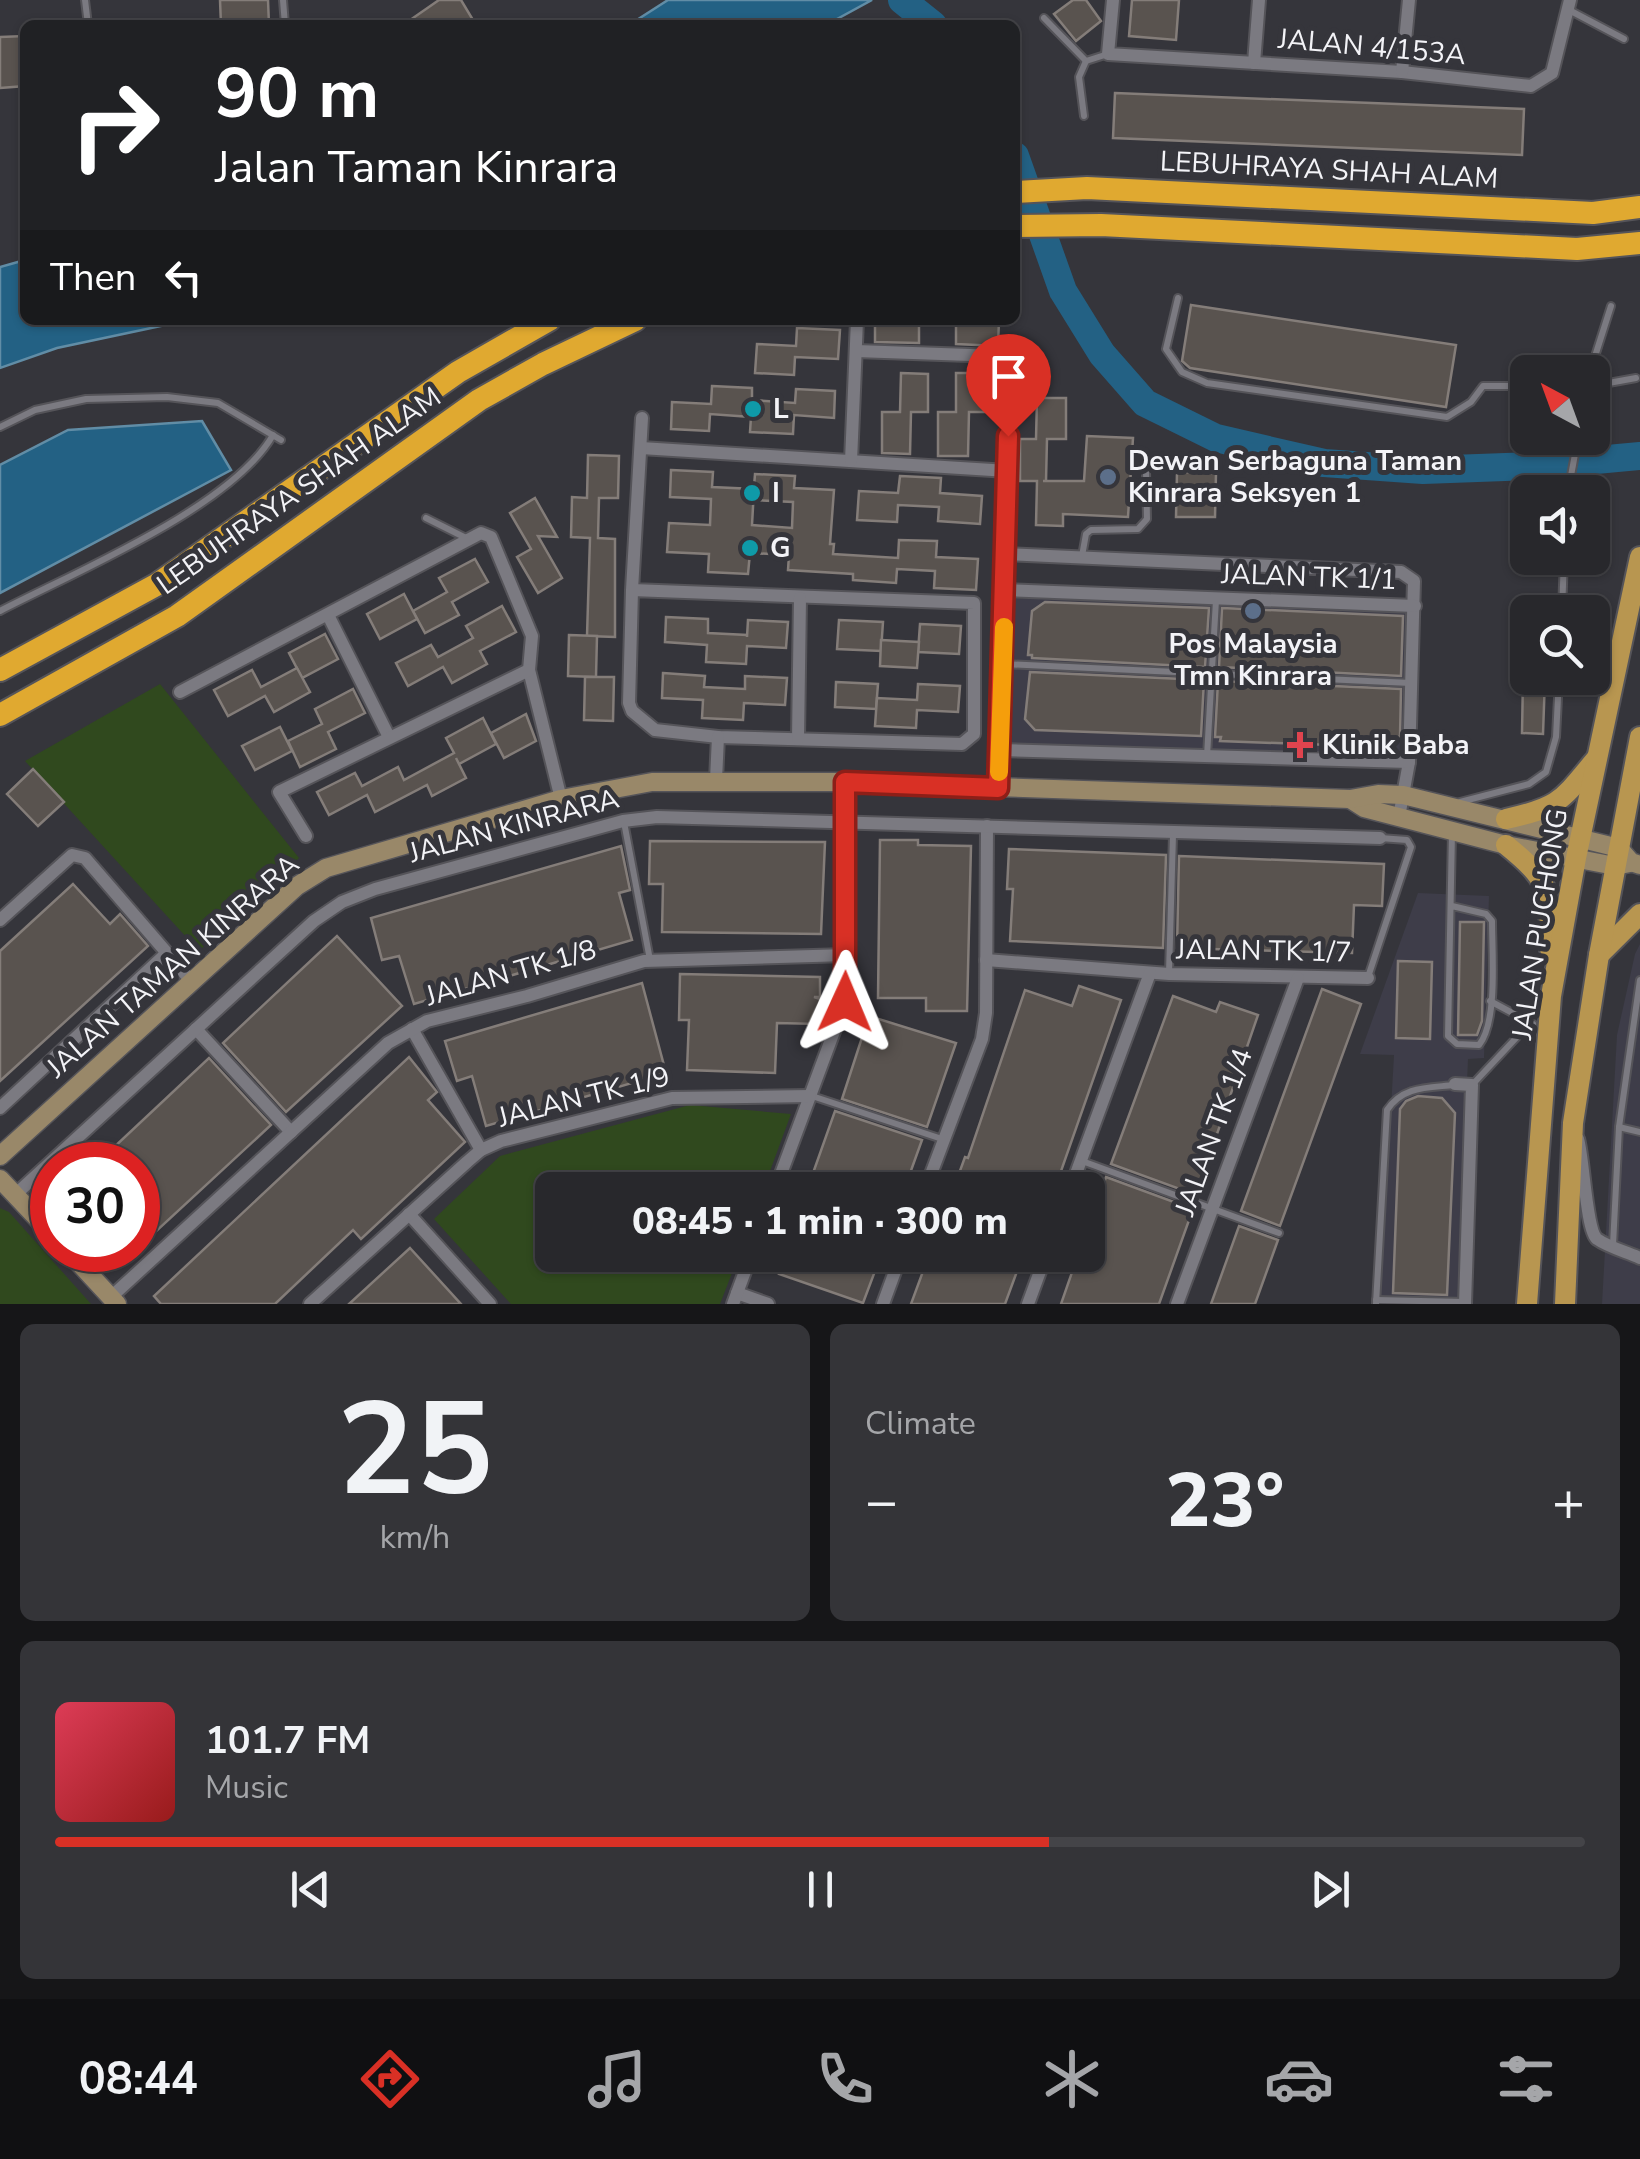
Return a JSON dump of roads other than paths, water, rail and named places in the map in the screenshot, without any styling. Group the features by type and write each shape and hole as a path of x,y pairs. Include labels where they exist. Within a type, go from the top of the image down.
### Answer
{"highway":[{"name":"LEBUHRAYA SHAH ALAM","path":"1020,192 1087,188 1593,213 1640,207"},
{"path":"1020,226 1101,225 1577,249 1640,243"},
{"name":"LEBUHRAYA SHAH ALAM","path":"0,670 156,585 458,372 540,325"},
{"name":"LEBUHRAYA SHAH ALAM","path":"0,714 178,616 479,400 625,325"}],"main road":[{"name":"JALAN PUCHONG","path":"1526,1304 1539,1027 1550,996 1640,557"},
{"path":"1565,1304 1573,1123 1599,955 1626,860 1639,749"},
{"path":"1506,820 1546,810 1598,758"},
{"path":"1506,845 1542,878 1550,896 1550,996"},
{"path":"1599,955 1640,914"}],"street":[{"path":"1108,54 1114,0"},
{"path":"1254,63 1259,0"},
{"path":"1402,72 1409,0"},
{"name":"JALAN 4/153A","path":"1108,54 1402,72 1530,86 1552,73 1569,5"},
{"path":"850,461 857,325"},
{"path":"856,351 998,356 1008,366 1006,590 998,788"},
{"path":"632,590 974,603 974,734 962,744 718,737 655,730 632,711 632,590 642,418"},
{"path":"641,448 1008,471"},
{"path":"180,692 480,533 490,537 532,636 530,670 562,799"},
{"name":"JALAN TK 1/1","path":"1006,554 1402,572 1414,581 1415,606 1006,590"},
{"path":"798,739 800,598"},
{"path":"1399,817 1409,762 1415,606"},
{"path":"328,615 389,737"},
{"path":"306,836 279,792 530,670"},
{"path":"716,780 718,737"},
{"path":"1000,750 1409,762"},
{"name":"JALAN TAMAN KINRARA","path":"0,1156 297,886 326,868 562,799 652,782 845,782 1350,799 1404,795 1581,837 1626,860"},
{"path":"783,1172 845,1002 845,782"},
{"name":"JALAN TAMAN KINRARA","path":"1350,799 1364,808 1506,845 1576,858 1626,860"},
{"name":"JALAN KINRARA","path":"16,1194 314,921 342,902 375,889 623,821 657,817 1172,835 1380,838"},
{"path":"932,1172 982,1039 986,1013 987,826"},
{"path":"0,920 72,855 85,858 192,982"},
{"path":"0,1108 167,953"},
{"name":"JALAN TK 1/8","path":"114,1301 388,1043 427,1021 650,960 846,955"},
{"name":"JALAN TK 1/7","path":"986,960 1169,974 1368,978"},
{"path":"1076,1172 1150,973"},
{"name":"JALAN TK 1/4","path":"1177,1304 1298,978"},
{"path":"196,1029 291,1132"},
{"path":"412,1029 481,1150"},
{"path":"1455,1084 1472,1084 1465,1303"},
{"name":"JALAN TK 1/9","path":"310,1304 481,1150 517,1137 672,1098 810,1096"},
{"path":"1573,1123 1584,1159 1591,1232 1597,1240 1640,1258"},
{"path":"0,1179 30,1210"},
{"path":"409,1214 490,1304"},
{"path":"87,1272 114,1301"},
{"path":"745,1272 735,1298 768,1304"},
{"path":"882,1304 894,1272"},
{"path":"1028,1304 1040,1272"}],"lane":[{"path":"1569,5 1624,39"},
{"path":"1044,18 1086,61"},
{"path":"1084,116 1079,77 1086,61 1108,54"},
{"path":"1178,298 1166,348 1182,372 1207,382 1447,417 1471,402 1483,386 1510,386"},
{"path":"1595,355 1610,306"},
{"path":"1610,383 1636,378"},
{"path":"0,427 35,410 86,399 167,396 218,403 282,440"},
{"path":"0,611 203,503 236,480 272,435"},
{"path":"1082,558 1090,530 1138,529 1147,520 1146,470"},
{"path":"426,518 466,538"},
{"path":"1207,756 1216,598"},
{"path":"1003,664 1412,684"},
{"path":"1439,804 1504,792 1529,784 1546,772 1556,737 1558,695"},
{"path":"623,821 650,960"},
{"path":"1452,830 1448,1036 1457,1044 1479,1045 1487,1036 1492,921 1486,914 1452,906"},
{"path":"1169,974 1172,835"},
{"name":"JALAN TK 1/7","path":"1368,978 1411,847 1407,840 1380,838"},
{"path":"1613,1246 1619,1127 1640,980"},
{"path":"1472,1084 1539,1027 1490,1001"},
{"path":"1455,1084 1409,1090 1387,1110 1376,1302 1465,1303"},
{"path":"810,1096 944,1140"},
{"path":"1619,1127 1640,1132"},
{"path":"1080,1161 1279,1232"}],"water":[{"path":"668,0 872,0 835,20 637,20"},
{"path":"20,261 20,325 165,325 57,348 0,368 0,267"},
{"path":"202,421 231,470 0,593 0,465 68,430"}],"waterway":[{"path":"902,0 927,20"},
{"path":"1020,170 1063,291 1102,354 1145,403 1216,438 1324,463 1423,470 1640,456"}],"place":[{"name":"L","path":"753,409"},
{"name":"Dewan Serbaguna Taman Kinrara Seksyen 1","path":"1108,477"},
{"name":"I","path":"752,493"},
{"name":"G","path":"750,548"},
{"name":"Pos Malaysia Tmn Kinrara","path":"1253,611"},
{"name":"Klinik Baba","path":"1300,745"}]}
